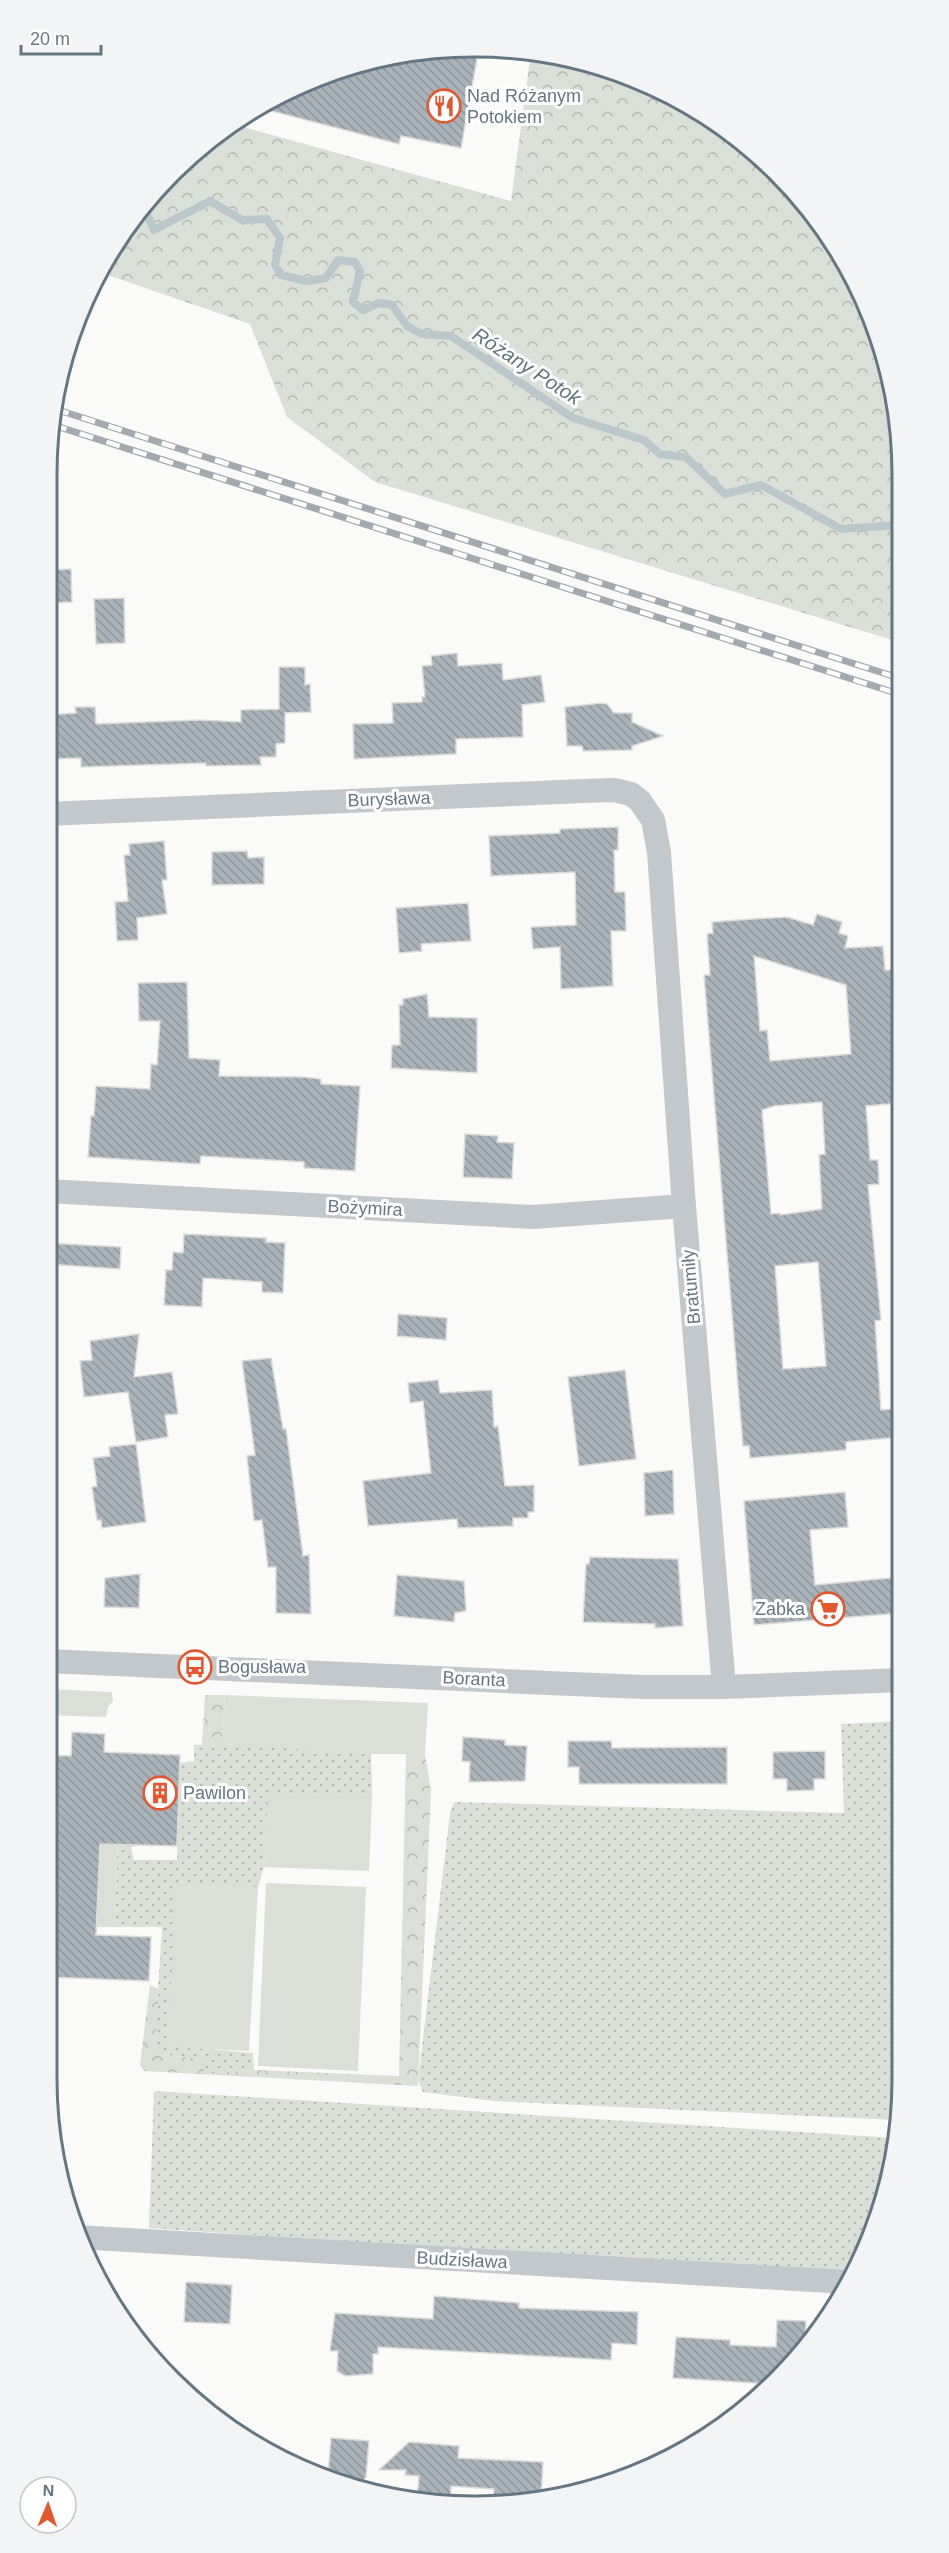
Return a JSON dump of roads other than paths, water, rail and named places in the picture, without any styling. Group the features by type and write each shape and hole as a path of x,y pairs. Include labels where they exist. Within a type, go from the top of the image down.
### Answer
{"street":[{"name":"Burysława","path":"57,814 614,790 631,794 640,801 652,820 663,885"},
{"name":"Bratumiły","path":"663,885 684,1206 724,1687"},
{"name":"Bożymira","path":"57,1192 533,1217 684,1206"},
{"name":"Boranta","path":"57,1661 642,1687 724,1687 892,1680"},
{"name":"Budzisława","path":"89,2238 839,2282"}],"waterway":[{"name":"Różany Potok","path":"147,215 154,230 210,201 242,220 267,219 280,238 275,265 281,275 307,281 326,278 338,260 355,262 360,271 353,302 363,310 379,303 392,305 407,326 422,334 451,336 573,418 644,440 660,454 686,457 725,494 761,485 841,529 892,525"}],"railway":[{"path":"62,411 892,676"},
{"path":"60,427 892,692"}],"place":[{"name":"Nad Różanym Potokiem","path":"444,106"},
{"name":"Zabka","path":"828,1609"},
{"name":"Bogusława","path":"195,1667"},
{"name":"Pawilon","path":"160,1793"}]}
